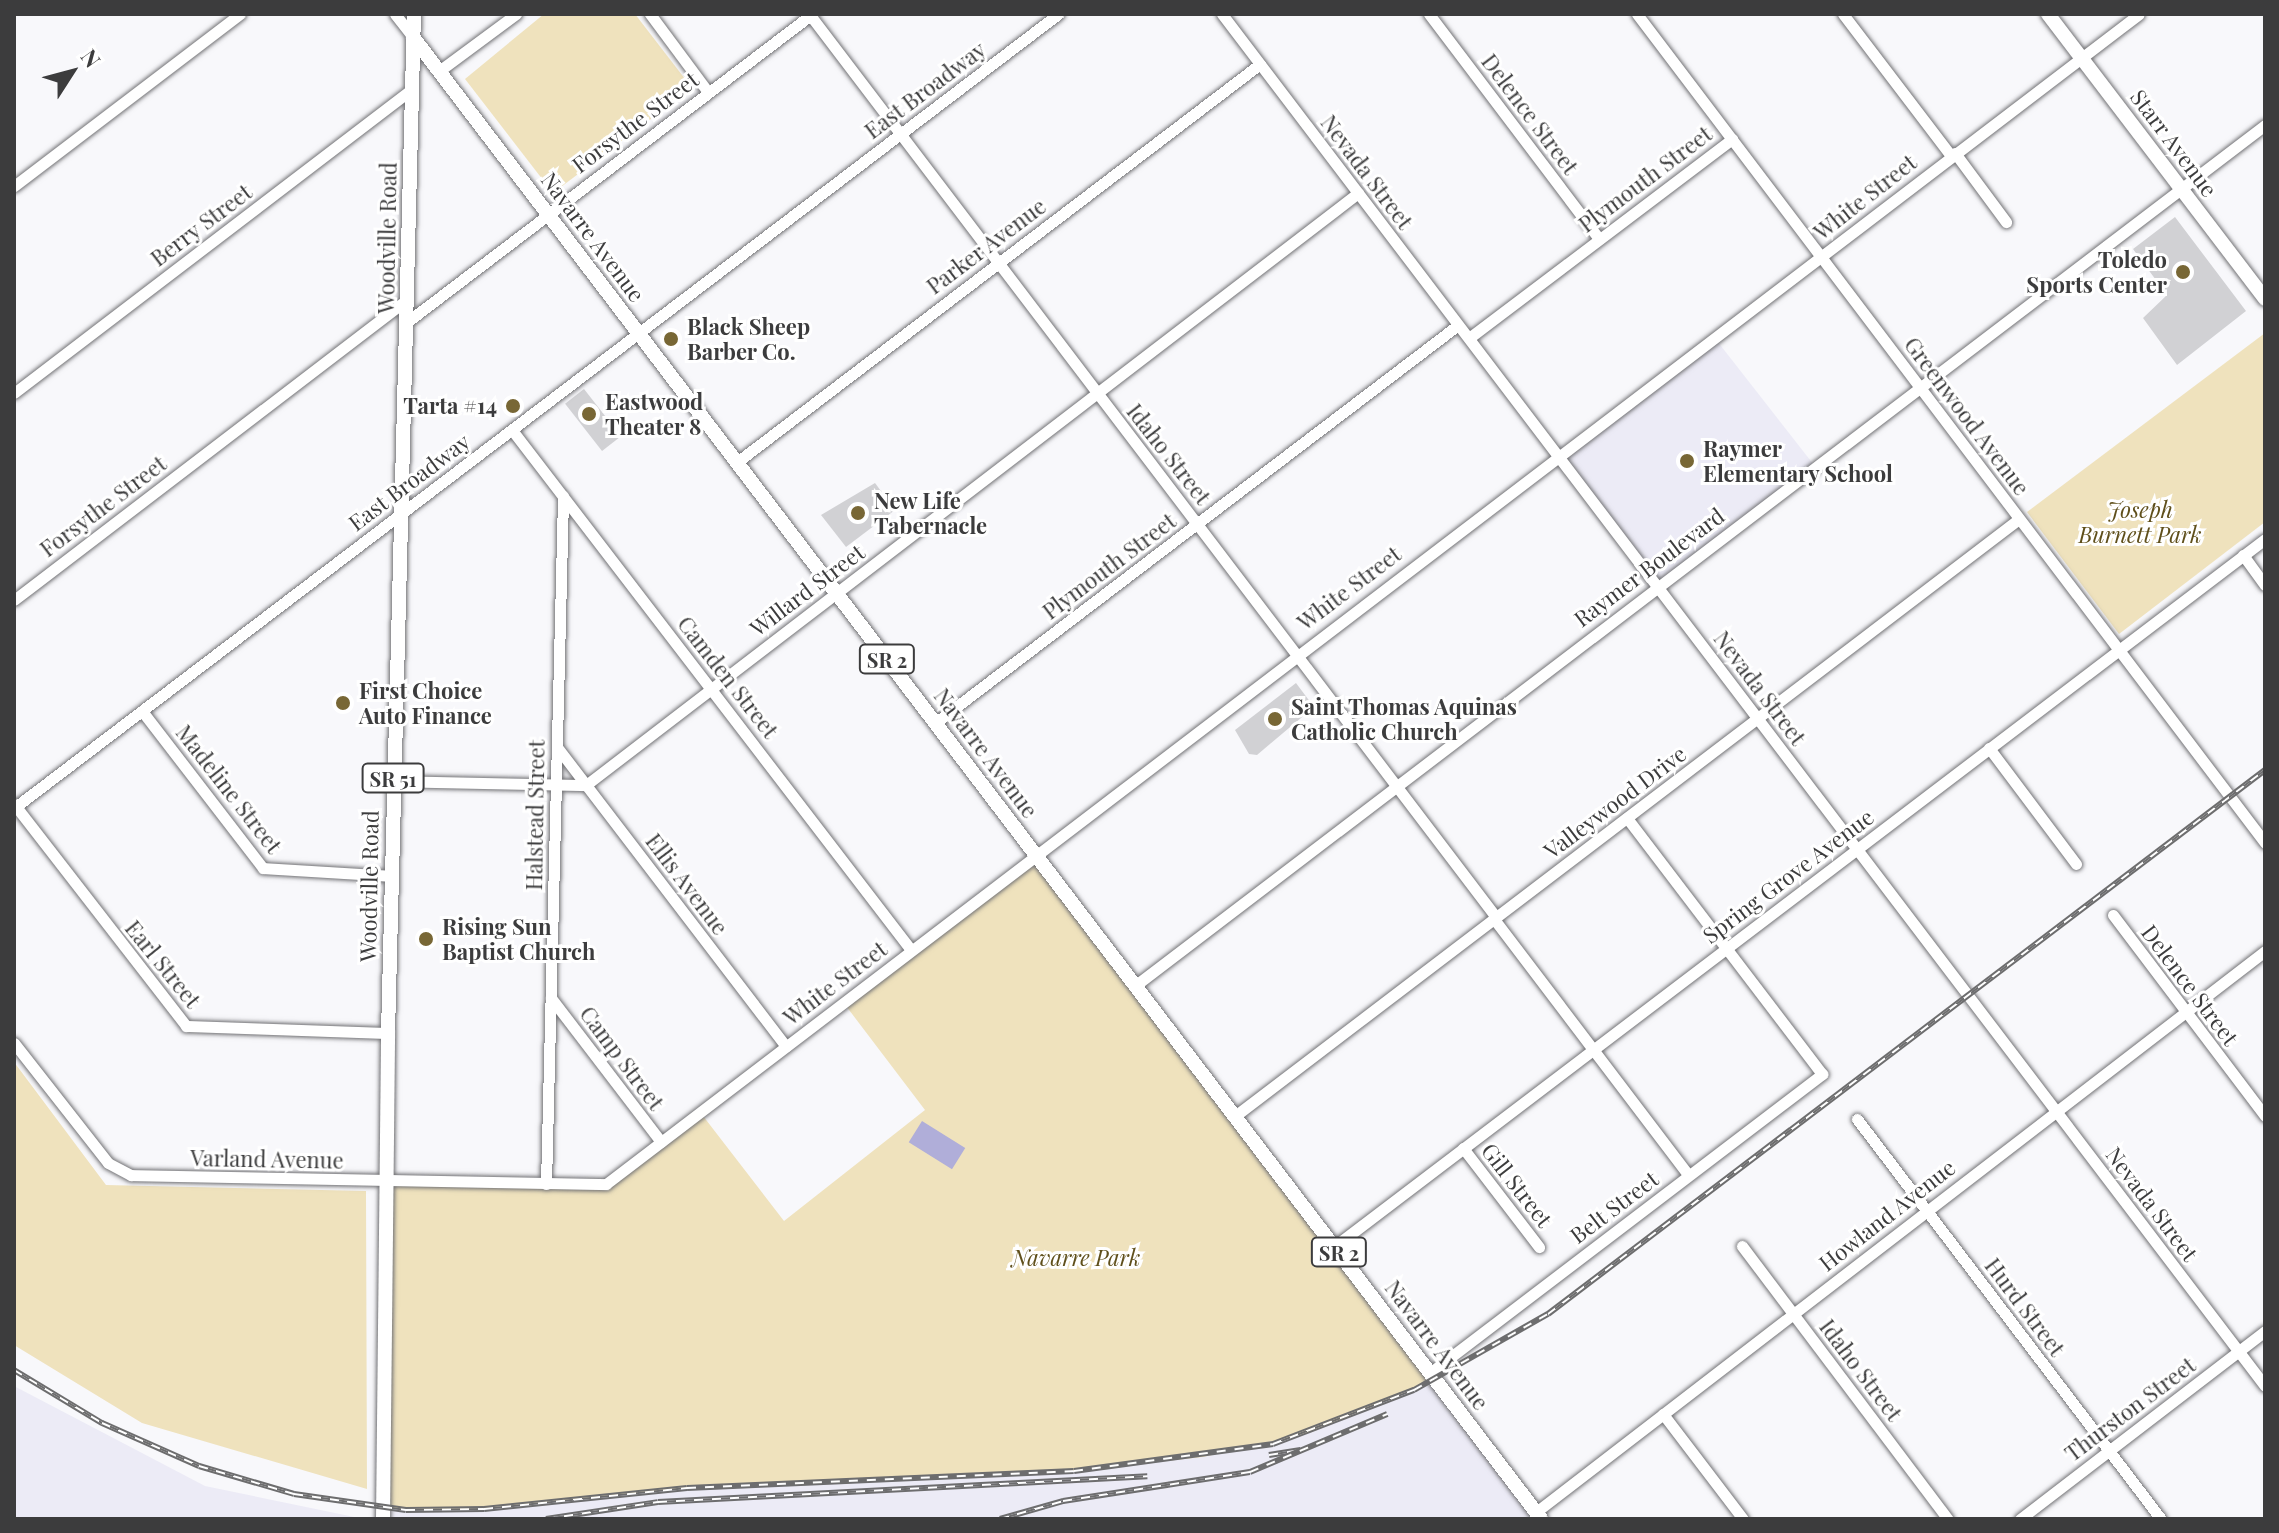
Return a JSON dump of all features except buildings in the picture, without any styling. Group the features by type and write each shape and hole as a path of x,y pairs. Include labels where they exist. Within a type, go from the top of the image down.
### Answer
{"main road":[{"name":"Woodville Road","path":"383,1519 393,781 403,512 414,14"},
{"name":"Starr Avenue","path":"2048,14 2265,299"},
{"name":"Navarre Avenue","path":"413,37 1538,1515"}],"street":[{"path":"14,186 240,14"},
{"name":"Navarre Avenue","path":"395,14 413,37"},
{"path":"439,71 516,14"},
{"path":"650,14 708,92"},
{"name":"Forsythe Street","path":"407,322 811,14"},
{"name":"Idaho Street","path":"811,14 899,134 1397,785 1688,1175"},
{"name":"East Broadway","path":"15,806 1058,14"},
{"name":"Nevada Street","path":"1222,14 2265,1386"},
{"name":"Delence Street","path":"1429,14 1599,239"},
{"name":"Greenwood Avenue","path":"1637,14 2265,843"},
{"path":"1843,14 2006,222"},
{"name":"White Street","path":"582,1186 606,1184 1297,653 2139,14"},
{"name":"Parker Avenue","path":"737,462 1260,64"},
{"name":"Berry Street","path":"14,393 412,89"},
{"name":"Raymer Boulevard","path":"1136,985 2265,125"},
{"name":"Plymouth Street","path":"1469,338 1732,139"},
{"name":"Willard Street","path":"586,785 1358,193"},
{"name":"Forsythe Street","path":"14,600 407,299"},
{"name":"Plymouth Street","path":"935,723 1458,325"},
{"name":"Camden Street","path":"512,430 911,950"},
{"name":"Halstead Street","path":"546,1184 563,496"},
{"name":"Valleywood Drive","path":"1235,1116 2019,519"},
{"name":"Spring Grove Avenue","path":"1335,1246 2265,539"},
{"path":"2243,555 2265,585"},
{"name":"Madeline Street","path":"142,711 263,868 392,876"},
{"name":"Ellis Avenue","path":"557,747 786,1046"},
{"path":"1989,748 2076,864"},
{"path":"393,781 586,785"},
{"name":"Earl Street","path":"15,806 186,1026 388,1033"},
{"path":"1627,818 1726,948"},
{"name":"Delence Street","path":"2113,915 2265,1116"},
{"name":"Belt Street","path":"1431,1372 1822,1074 1726,948"},
{"name":"Howland Avenue","path":"1538,1515 1792,1313 2265,951"},
{"name":"Camp Street","path":"551,998 661,1142"},
{"name":"Varland Avenue","path":"14,1043 119,1172 582,1186"},
{"name":"Hurd Street","path":"1857,1119 2161,1519"},
{"name":"Gill Street","path":"1463,1148 1539,1247"},
{"name":"Idaho Street","path":"1742,1246 1948,1519"},
{"name":"Thurston Street","path":"2020,1519 2265,1331"},
{"path":"1663,1414 1743,1519"}],"shaded area":[{"name":"Raymer Elementary School","path":"1714,337 1815,466 1661,587 1560,458"},
{"path":"1436,1379 1541,1519 383,1519 384,1508 465,1510 687,1488 1203,1457 1312,1432"},
{"path":"14,1386 205,1486 364,1519 14,1519"}],"green space":[{"path":"544,14 635,14 692,88 553,193 465,79"},
{"name":"Joseph Burnett Park","path":"2265,333 2265,522 2119,634 2027,512"},
{"name":"Navarre Park","path":"1035,854 1436,1379 1312,1432 1203,1457 1074,1471 687,1488 465,1510 384,1508 387,1182 596,1187 700,1112 784,1221 925,1110 843,1002"},
{"path":"14,1062 106,1185 366,1191 367,1489 142,1423 14,1345"}],"water":[{"path":"922,1121 965,1148 952,1169 909,1142"}],"railway":[{"path":"14,1370 102,1423 199,1466 294,1494 406,1510 484,1509 687,1488 1074,1471 1273,1444 1414,1390 1548,1314 2265,770"},
{"path":"1000,1519 1063,1501 1250,1472 1387,1414"},
{"path":"1269,1455 1301,1450"},
{"path":"546,1519 658,1502 1147,1476"}],"place":[{"name":"Toledo Sports Center","path":"2183,272"},
{"name":"Black Sheep Barber Co.","path":"671,339"},
{"name":"Tarta #14","path":"513,406"},
{"name":"Eastwood Theater 8","path":"589,414"},
{"name":"Raymer Elementary School","path":"1687,461"},
{"name":"New Life Tabernacle","path":"858,513"},
{"name":"First Choice Auto Finance","path":"343,703"},
{"name":"Saint Thomas Aquinas Catholic Church","path":"1275,719"},
{"name":"Rising Sun Baptist Church","path":"426,939"}]}
